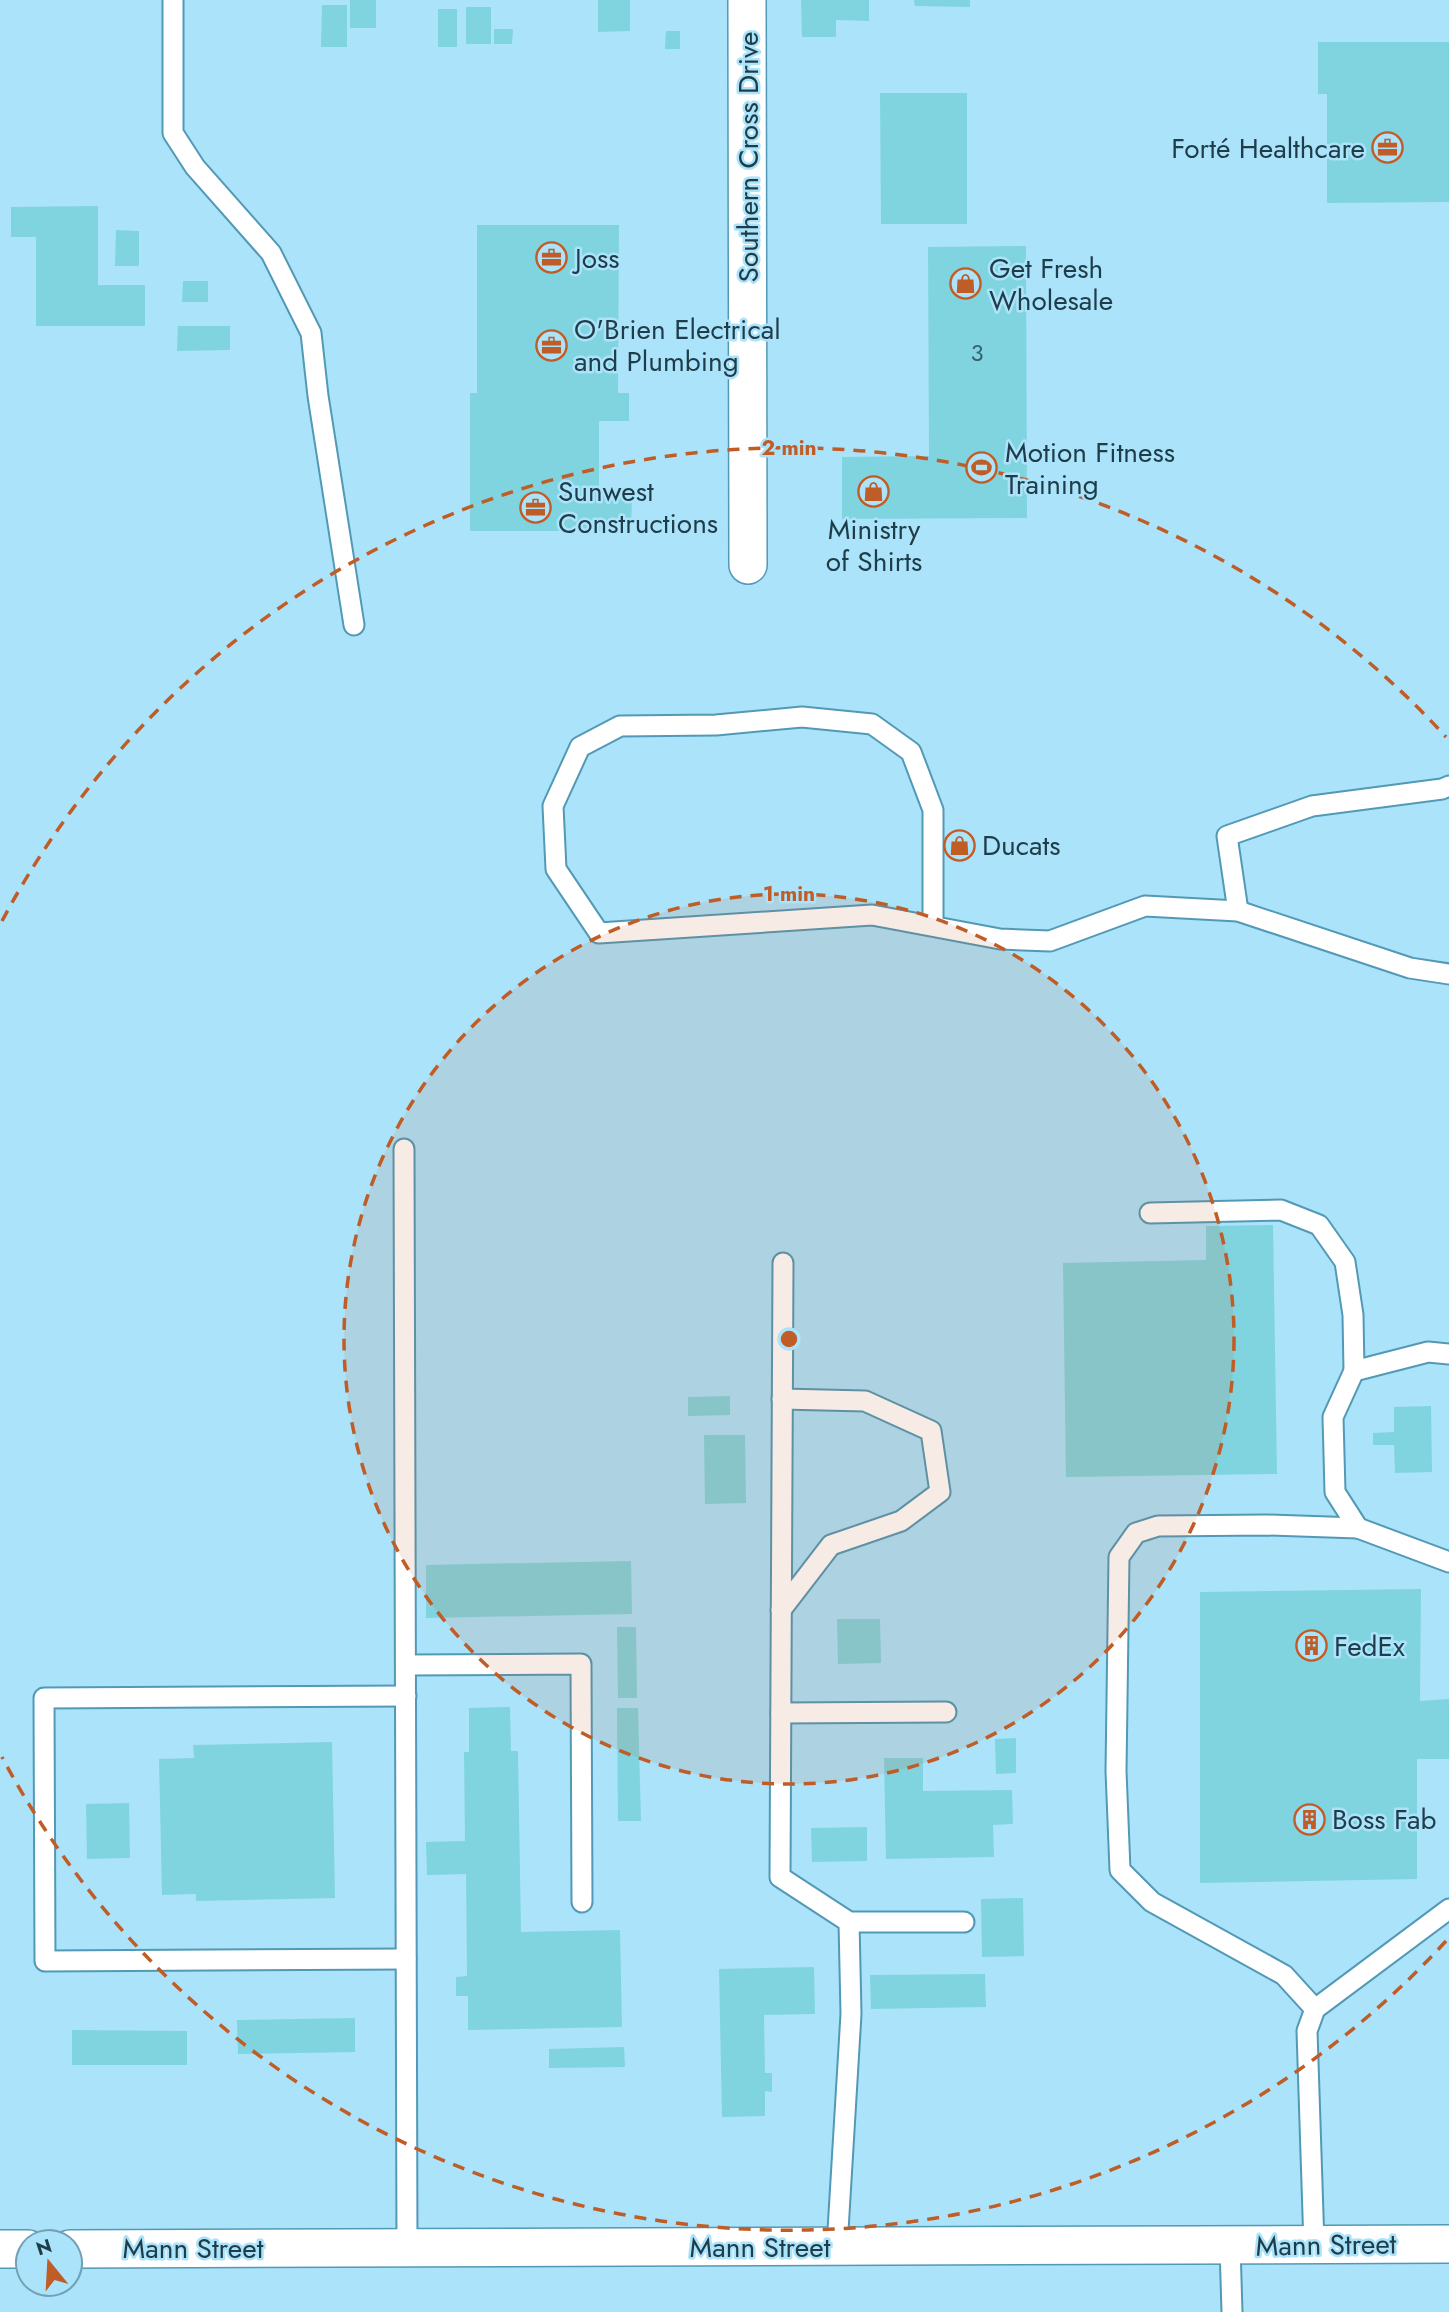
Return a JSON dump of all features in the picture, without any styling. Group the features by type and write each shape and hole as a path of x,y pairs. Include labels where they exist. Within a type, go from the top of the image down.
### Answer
{"street":[{"name":"Southern Cross Drive","path":"747,0 748,565"},
{"name":"Mann Street","path":"84,2249 1449,2244"}],"lane":[{"path":"173,0 173,133 195,167 271,253 311,333 318,396 354,625"},
{"path":"933,926 933,810 911,752 872,724 802,717 716,725 620,726 580,747 553,806 556,869 599,933 872,915 1000,939 1050,941 1145,906 1238,911 1410,968 1449,974"},
{"path":"1238,911 1227,836 1311,806 1449,786"},
{"path":"404,1149 407,2248"},
{"path":"1150,1213 1281,1210 1319,1225 1345,1262 1353,1315 1354,1371 1333,1417 1335,1492 1358,1528"},
{"path":"783,1262 780,1877 849,1922 964,1922"},
{"path":"1354,1371 1428,1352 1449,1354"},
{"path":"781,1610 831,1545 901,1521 940,1492 931,1431 865,1401 782,1399"},
{"path":"1315,2009 1284,1975 1152,1902 1120,1870 1116,1772 1119,1557 1136,1533 1158,1526 1267,1525 1358,1528 1449,1562"},
{"path":"406,1665 581,1664 582,1902"},
{"path":"406,1696 44,1698 45,1961 406,1959"},
{"path":"781,1713 946,1712"},
{"path":"1314,2245 1307,2031 1315,2009 1449,1909"},
{"path":"837,2247 851,2014 849,1922"},
{"path":"1230,2246 1232,2312"}],"building":[{"path":"350,0 376,0 376,28 350,28"},
{"path":"598,0 630,0 630,31 598,32"},
{"path":"801,0 869,0 869,21 836,20 836,37 802,37"},
{"path":"914,0 970,0 970,7 915,6"},
{"path":"322,5 347,5 347,47 321,47"},
{"path":"466,7 491,7 491,44 466,44"},
{"path":"438,9 457,9 457,47 438,47"},
{"path":"494,29 513,29 512,44 494,44"},
{"path":"666,31 680,31 680,49 665,49"},
{"name":"Forté Healthcare","path":"1318,42 1449,42 1449,202 1327,203 1327,94 1318,94"},
{"path":"880,93 967,93 967,224 881,224"},
{"path":"98,206 98,285 145,285 145,326 36,326 36,237 11,237 11,207"},
{"path":"477,225 619,225 618,393 629,393 629,421 599,421 599,495 632,495 631,531 470,531 470,393 477,393"},
{"path":"116,230 139,231 139,266 115,266"},
{"path":"1026,246 1027,518 842,519 842,457 929,456 928,247"},
{"path":"183,281 208,281 208,302 182,302"},
{"path":"178,326 230,326 230,350 177,351"},
{"path":"1273,1225 1277,1474 1066,1477 1063,1263 1206,1260 1206,1226"},
{"path":"730,1396 730,1415 688,1416 688,1397"},
{"path":"1431,1406 1432,1472 1395,1473 1394,1445 1373,1445 1373,1433 1394,1432 1394,1407"},
{"path":"704,1435 745,1435 746,1503 705,1504"},
{"path":"631,1561 632,1614 426,1618 426,1565"},
{"name":"Boss Fab","path":"1421,1589 1420,1701 1449,1699 1449,1759 1417,1759 1417,1879 1200,1883 1200,1592"},
{"path":"837,1619 880,1619 881,1663 838,1664"},
{"path":"617,1627 636,1627 637,1698 618,1698"},
{"path":"510,1707 511,1751 518,1751 521,1932 620,1930 622,2027 468,2030 468,1996 456,1996 456,1977 467,1976 466,1874 427,1875 426,1842 465,1841 464,1752 469,1752 469,1708"},
{"path":"617,1708 638,1708 641,1821 618,1821"},
{"path":"1016,1738 1016,1773 996,1774 995,1739"},
{"path":"332,1742 335,1898 196,1901 196,1894 162,1895 159,1759 194,1758 193,1745"},
{"path":"884,1758 923,1758 923,1791 1012,1790 1013,1824 993,1825 994,1857 886,1859"},
{"path":"129,1803 130,1858 87,1859 86,1804"},
{"path":"867,1827 867,1861 812,1862 811,1828"},
{"path":"1023,1898 1024,1956 982,1957 981,1899"},
{"path":"814,1967 815,2014 764,2015 765,2073 772,2073 772,2092 765,2091 765,2116 722,2117 719,1969"},
{"path":"985,1974 986,2007 871,2009 870,1975"},
{"path":"355,2018 355,2052 238,2054 237,2020"},
{"path":"72,2030 187,2031 187,2065 72,2065"},
{"path":"624,2047 625,2067 549,2068 549,2049"}],"place":[{"name":"Forté Healthcare","path":"1388,148"},
{"name":"Joss","path":"552,258"},
{"name":"Get Fresh Wholesale","path":"966,284"},
{"name":"O'Brien Electrical and Plumbing","path":"551,345"},
{"name":"Motion Fitness Training","path":"982,468"},
{"name":"Ministry of Shirts","path":"874,492"},
{"name":"Sunwest Constructions","path":"535,507"},
{"name":"Ducats","path":"959,845"},
{"name":"FedEx","path":"1311,1646"},
{"name":"Boss Fab","path":"1309,1819"}]}
